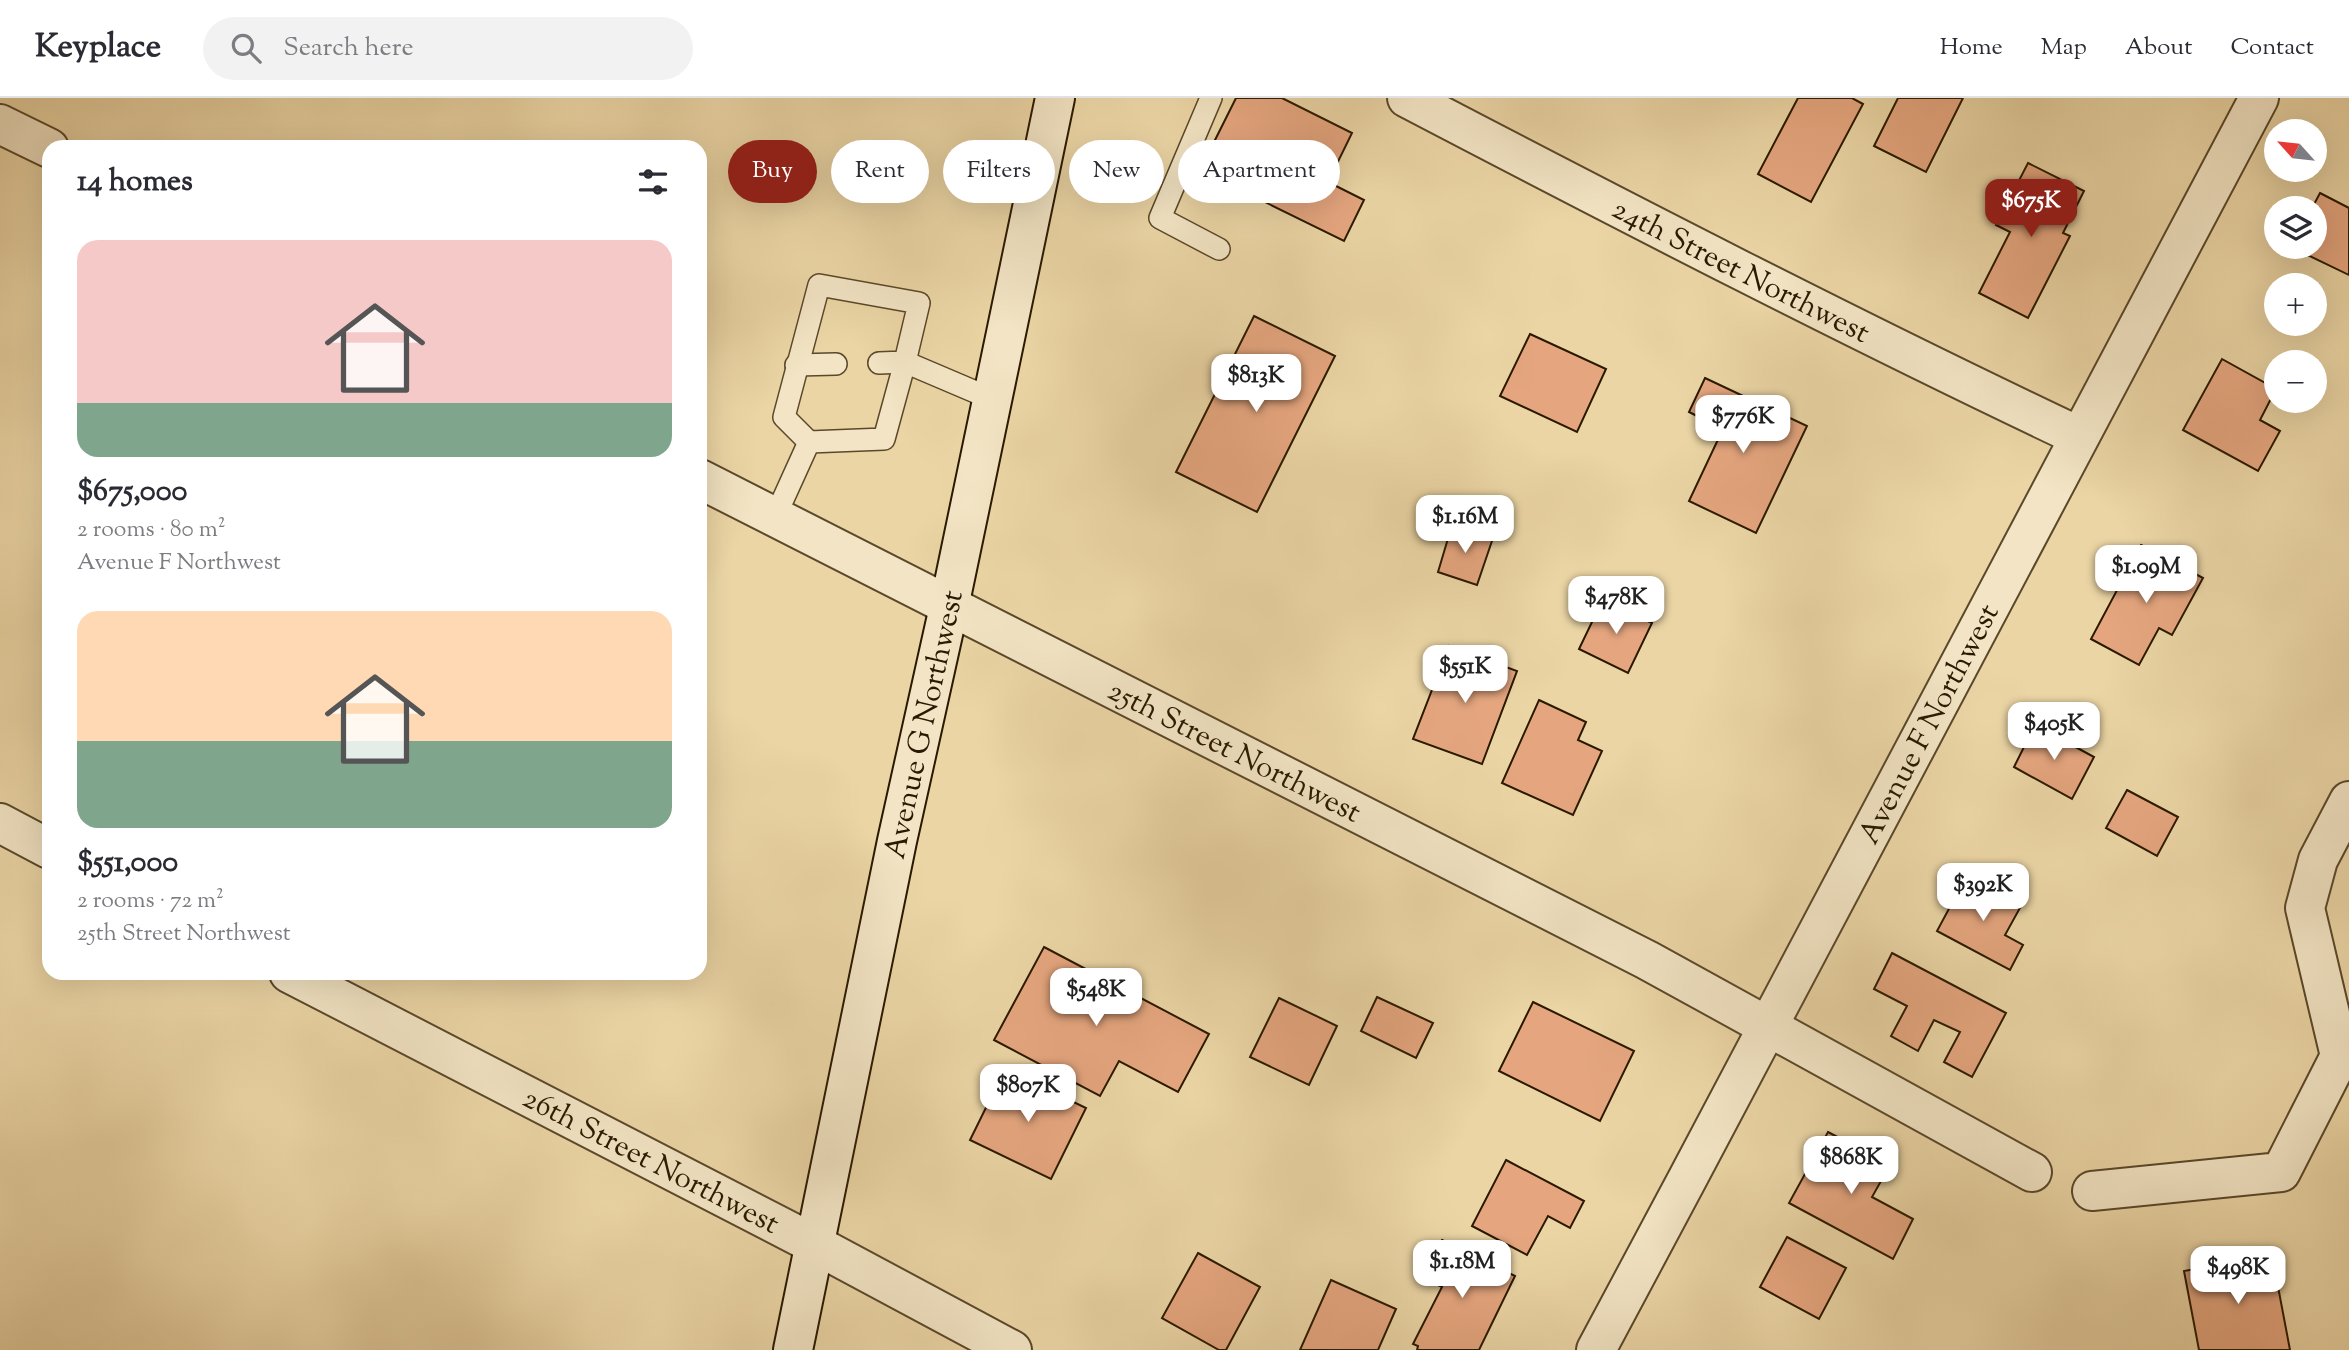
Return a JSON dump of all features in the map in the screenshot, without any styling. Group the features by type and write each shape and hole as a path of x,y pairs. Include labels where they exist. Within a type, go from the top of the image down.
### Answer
{"street":[{"name":"Avenue G Northwest","path":"793,1350 897,841 949,607 1055,98"},
{"name":"24th Street Northwest","path":"1407,98 1683,243 2078,436"},
{"name":"Avenue F Northwest","path":"1596,1350 2259,98"},
{"path":"0,124 42,145"},
{"name":"25th Street Northwest","path":"707,483 1647,960 2032,1172"},
{"path":"2092,1191 2281,1172 2340,1056 2305,908 2318,860 2349,801"},
{"path":"0,823 42,845"},
{"name":"26th Street Northwest","path":"303,980 816,1245 1012,1350"}],"lane":[{"path":"1211,98 1160,218 1219,249"},
{"path":"819,285 919,303 884,439 809,442 784,416 796,365 819,285"},
{"path":"879,363 905,362 992,399"},
{"path":"796,365 836,364"},
{"path":"775,517 809,442"}],"building":[{"path":"1236,98 1282,98 1352,133 1340,158 1340,140 1215,140"},
{"path":"1798,98 1852,98 1863,104 1811,202 1758,174"},
{"path":"1898,98 1963,98 1926,172 1874,146"},
{"path":"2028,163 2084,191 2063,233 2070,236 2028,318 1979,293 2010,232 1996,225"},
{"path":"1340,188 1364,200 1344,241 1267,203 1340,203"},
{"path":"2327,197 2349,208 2349,275 2316,259 2327,259"},
{"path":"1254,316 1335,356 1257,512 1176,472"},
{"path":"1530,334 1606,369 1577,432 1500,396"},
{"path":"2222,359 2264,382 2264,412 2260,420 2280,431 2258,471 2183,430"},
{"path":"1705,378 1807,426 1756,533 1689,501 1723,429 1689,412"},
{"path":"1452,525 1493,538 1477,585 1438,572"},
{"path":"2141,545 2203,578 2172,635 2159,628 2139,665 2091,639"},
{"path":"1603,599 1652,623 1628,673 1579,649"},
{"path":"1449,646 1517,671 1482,764 1413,739"},
{"path":"1539,700 1586,722 1578,740 1602,751 1573,815 1502,783"},
{"path":"2035,725 2094,757 2072,799 2014,767"},
{"path":"2127,790 2178,817 2157,856 2106,828"},
{"path":"1966,877 2021,906 2005,935 2023,945 2010,970 1937,931"},
{"path":"1044,947 1209,1034 1178,1092 1119,1061 1100,1096 994,1040"},
{"path":"1892,953 2006,1013 1972,1077 1944,1062 1960,1032 1934,1020 1918,1051 1891,1036 1907,1006 1874,989"},
{"path":"1377,997 1433,1023 1416,1058 1361,1031"},
{"path":"1279,998 1337,1026 1309,1085 1250,1057"},
{"path":"1533,1002 1634,1051 1600,1121 1499,1071"},
{"path":"1005,1069 1086,1108 1051,1179 970,1140"},
{"path":"1828,1132 1890,1165 1872,1197 1913,1219 1893,1259 1789,1203"},
{"path":"1506,1160 1584,1201 1570,1228 1548,1216 1527,1255 1472,1226"},
{"path":"1787,1237 1846,1268 1819,1319 1760,1287"},
{"path":"1442,1240 1515,1276 1479,1350 1417,1350 1418,1346 1413,1344 1442,1287 1423,1277"},
{"path":"1198,1253 1260,1287 1226,1350 1219,1350 1162,1318"},
{"path":"2272,1255 2290,1350 2199,1350 2184,1271"},
{"path":"1331,1280 1396,1309 1378,1350 1300,1350"}]}
